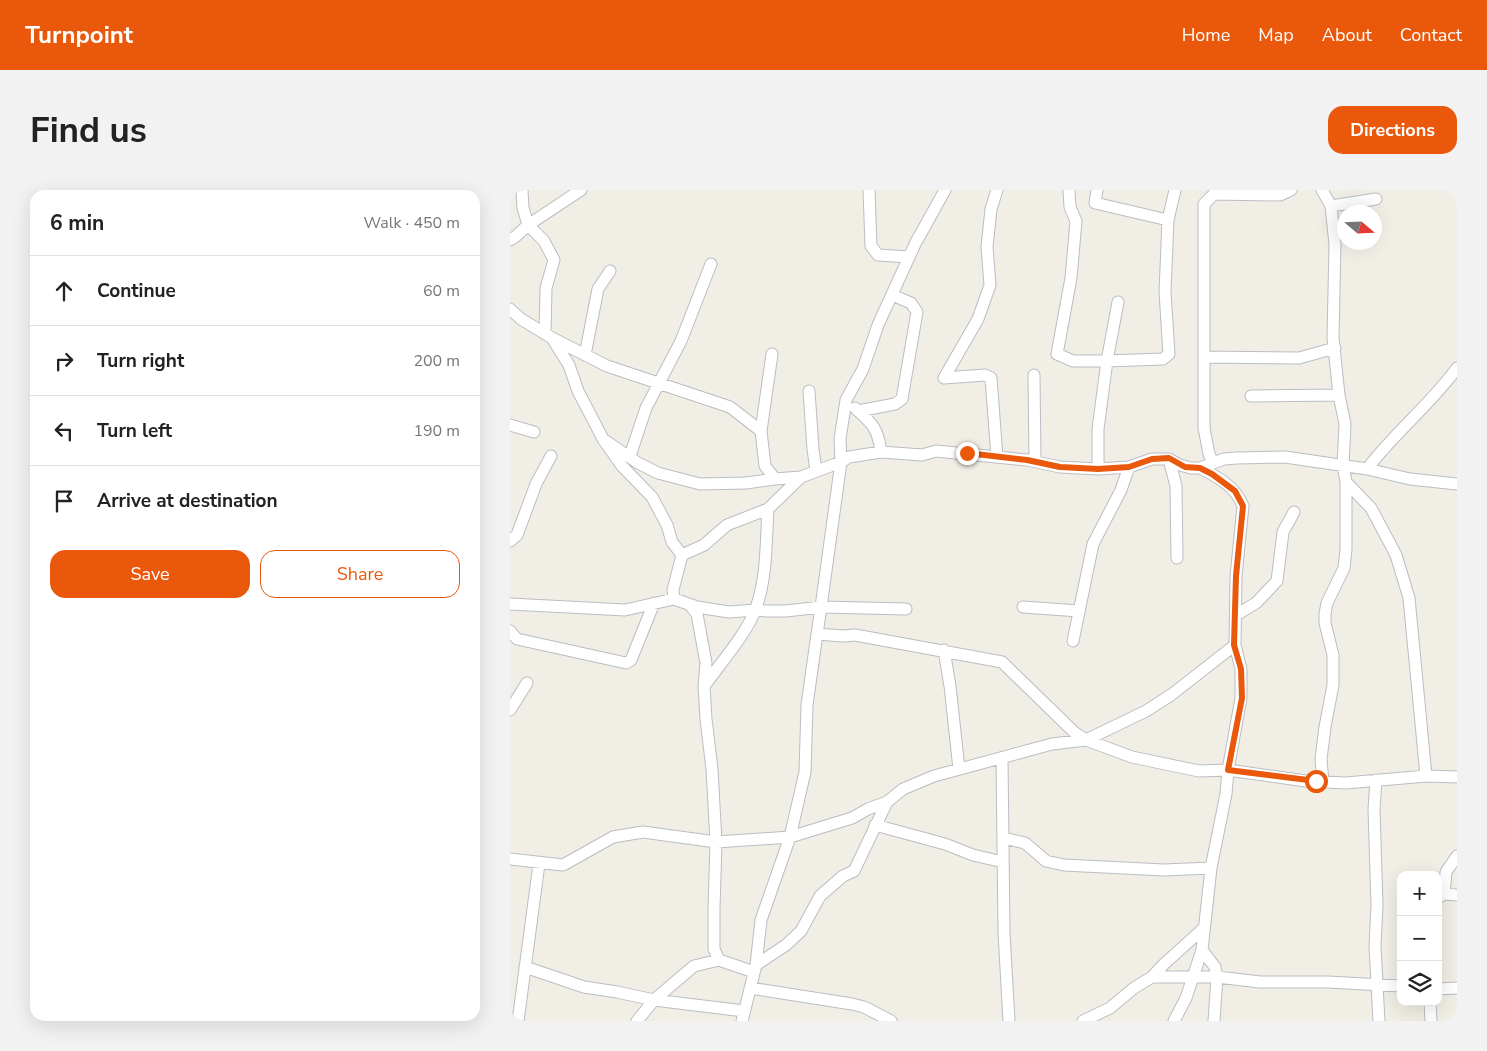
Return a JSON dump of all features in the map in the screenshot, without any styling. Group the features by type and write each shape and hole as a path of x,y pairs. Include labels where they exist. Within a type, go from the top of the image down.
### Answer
{"street":[{"path":"522,190 523,208 528,225 544,242 554,260 546,288 548,336 569,365 578,391 603,439 622,466 652,497 667,525 672,542 682,555"},
{"path":"510,240 528,225 581,190"},
{"path":"869,190 872,246 878,255 909,257"},
{"path":"525,967 584,987 743,1016 755,968 761,920 790,837 806,772 807,705 841,462 840,439 846,400 863,369 878,325 909,257 944,190"},
{"path":"997,190 991,209 987,247 990,285 978,319 944,378 985,375 991,378 997,457"},
{"path":"1069,190 1070,207 1076,221 1071,278 1057,354 1073,361 1163,359 1169,354 1165,292 1168,220 1175,190"},
{"path":"1097,190 1095,203 1168,220"},
{"path":"1213,463 1209,454 1204,428 1204,204 1214,194 1280,195 1291,190"},
{"path":"1322,190 1331,206 1335,244 1333,338 1339,395 1345,424 1343,466 1346,482 1346,549 1344,568 1327,603 1325,614 1325,623 1333,655 1332,685 1321,759 1322,782"},
{"path":"1331,206 1376,199"},
{"path":"630,456 646,408 680,341 711,264"},
{"path":"585,355 598,289 610,271"},
{"path":"858,412 895,404 902,399 917,312 911,303 892,295"},
{"path":"1098,469 1098,429 1107,361 1118,302"},
{"path":"510,309 521,319 548,336 607,366 730,407 761,431"},
{"path":"1204,357 1299,358 1335,348"},
{"path":"772,354 761,431 765,466 775,479"},
{"path":"1367,469 1381,450 1437,393 1457,368"},
{"path":"1034,374 1036,461"},
{"path":"809,391 812,449 816,471"},
{"path":"1252,396 1339,395"},
{"path":"846,400 871,422 879,437 881,452"},
{"path":"510,425 534,432"},
{"path":"603,439 638,463 658,473 700,484 746,483 801,477 841,462 849,457 881,452 912,456 936,452 1036,461 1060,467 1098,469 1129,467 1152,459 1169,458 1185,467 1200,468 1232,487 1243,506 1236,576 1234,645 1241,669 1242,698 1211,868 1202,950 1194,978 1174,1021"},
{"path":"510,540 517,535 536,484 551,456"},
{"path":"1200,468 1224,459 1285,457 1367,469 1410,479 1457,484"},
{"path":"1169,458 1176,486 1177,558"},
{"path":"1073,641 1093,544 1121,490 1129,467"},
{"path":"682,555 704,545 727,525 768,509 801,477"},
{"path":"1346,482 1371,508 1396,555 1409,598 1426,776"},
{"path":"704,686 745,630 756,610 763,582 768,509"},
{"path":"1236,615 1256,603 1277,581 1283,532 1294,512"},
{"path":"674,598 673,590 682,555"},
{"path":"510,604 625,610 674,598 689,604 729,612 756,610 786,611 821,607 906,609"},
{"path":"510,630 517,640 626,663 631,660 654,603"},
{"path":"689,604 697,614 706,663 704,686 712,769 716,842 714,949 719,960"},
{"path":"1024,607 1079,611"},
{"path":"817,634 855,635 1002,662 1075,733 1086,740 1132,757 1199,770 1228,770 1322,782 1346,783 1426,776 1457,776"},
{"path":"510,859 539,864 563,865 613,837 643,832 716,842 790,837 852,818 868,809 887,802 903,789 934,776 1052,744 1086,740 1146,711 1188,683 1234,645"},
{"path":"944,650 959,769"},
{"path":"510,710 527,682"},
{"path":"1002,758 1004,933 1009,1021"},
{"path":"1376,780 1374,810 1379,1021"},
{"path":"637,1021 654,1000 694,966 719,960 755,968 786,945 801,931 820,896 843,876 854,871 887,802"},
{"path":"875,825 945,844 973,855 1003,862"},
{"path":"1004,838 1025,843 1046,861 1064,865 1164,870 1211,868"},
{"path":"1442,891 1446,872 1457,856"},
{"path":"518,1021 539,864"},
{"path":"1442,896 1457,895"},
{"path":"1083,1021 1110,1008 1134,988 1152,977 1204,928"},
{"path":"1202,950 1215,967 1217,977 1214,1021"},
{"path":"1152,977 1217,977 1260,982 1397,986"},
{"path":"750,988 852,1004 864,1007 891,1021"},
{"path":"1442,989 1457,988"},
{"path":"1430,1006 1431,1021"}],"route":[{"path":"967,453 1036,461 1060,467 1098,469 1129,467 1152,459 1169,458 1185,467 1200,468 1232,487 1243,506 1236,576 1234,645 1241,669 1242,698 1228,770 1316,781"}]}
